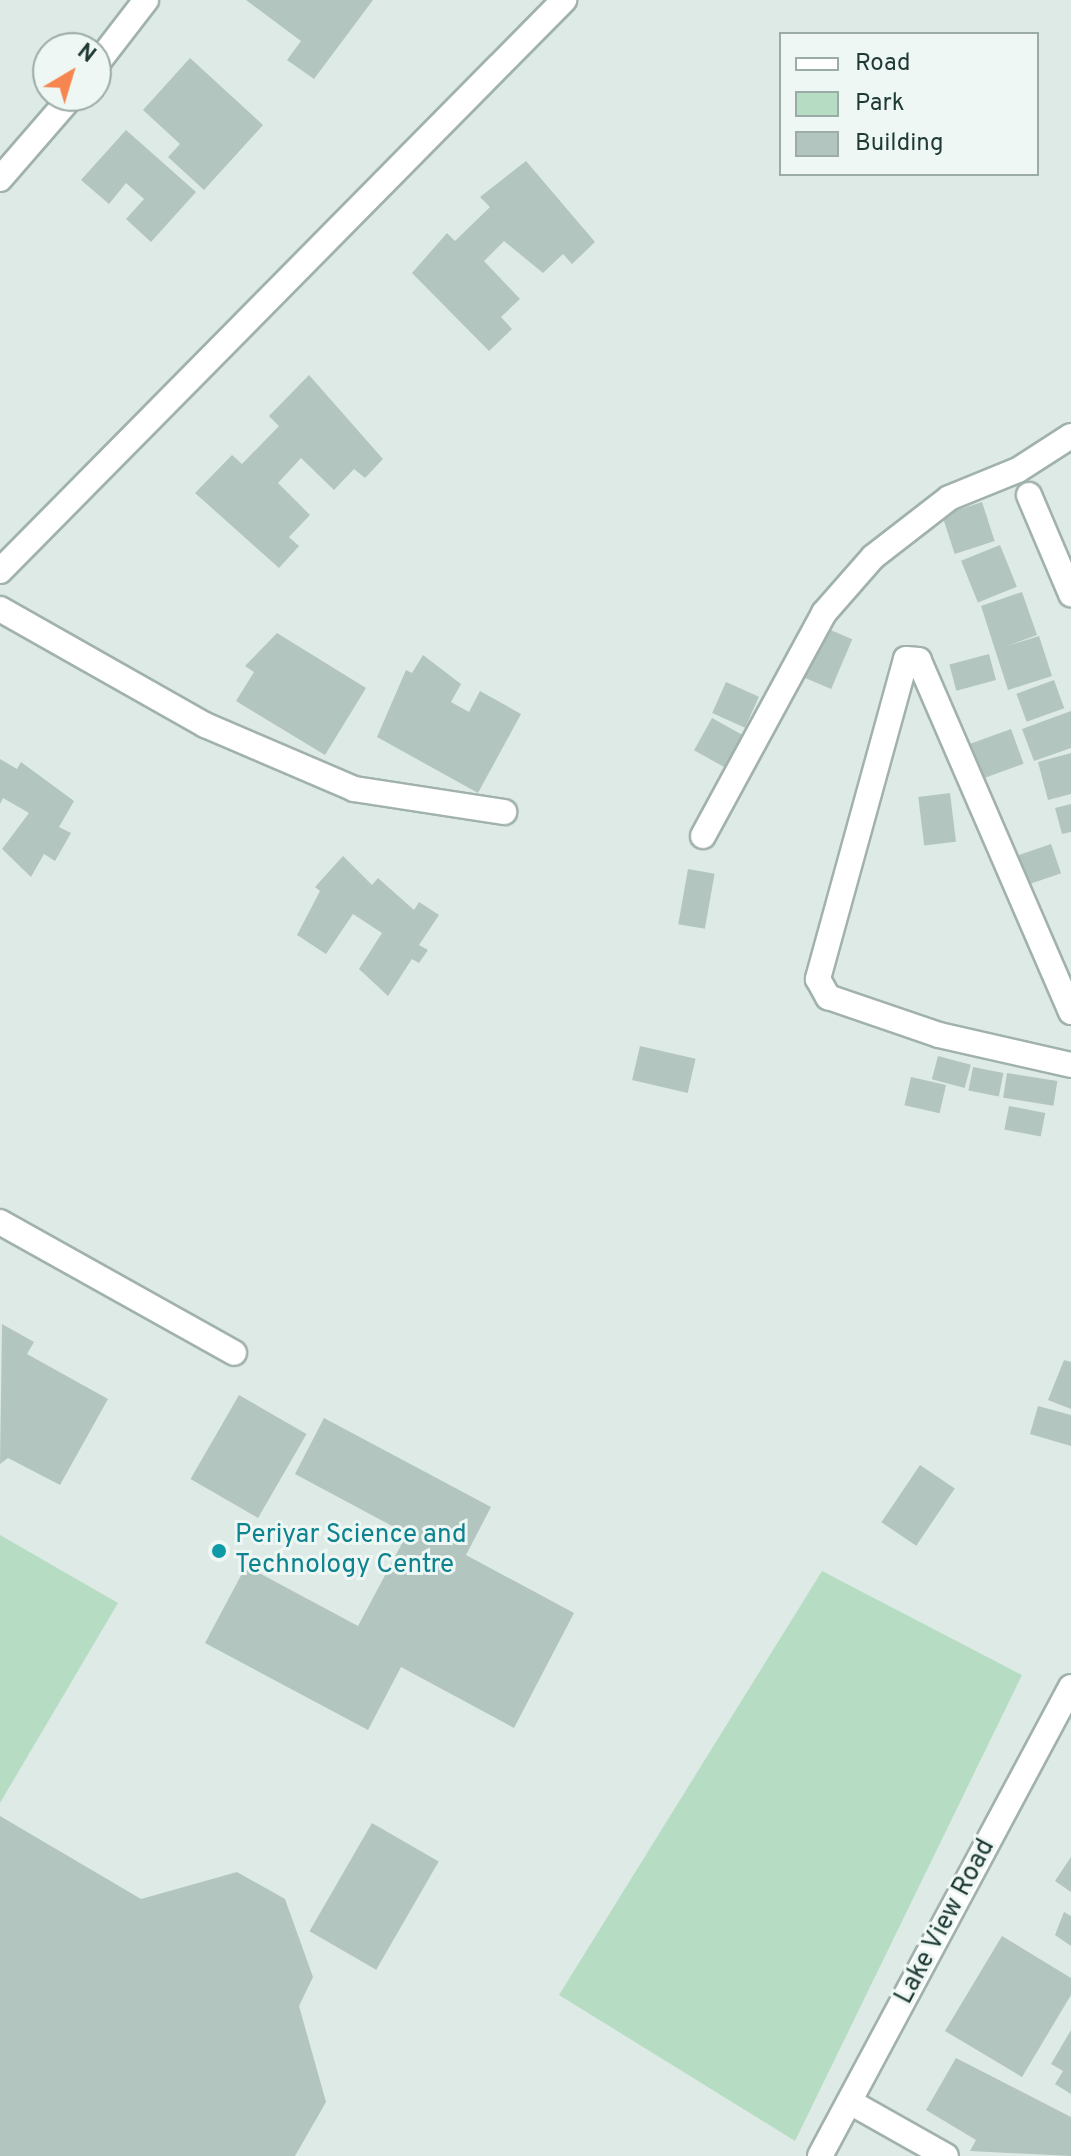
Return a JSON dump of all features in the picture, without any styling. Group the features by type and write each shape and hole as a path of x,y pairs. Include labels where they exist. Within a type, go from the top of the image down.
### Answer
{"street":[{"path":"112,44 146,0"},
{"path":"0,571 564,0"},
{"path":"0,179 9,152 54,112"},
{"path":"703,836 802,649 873,557 949,498 1018,470 1071,436"},
{"path":"1029,495 1071,594"},
{"path":"0,609 205,725 354,789 504,812"},
{"path":"1071,1012 919,660 906,659 818,979 828,997 939,1035 1071,1065"},
{"path":"0,1222 234,1353"},
{"name":"Lake View Road","path":"820,2156 1068,1702"},
{"path":"850,2102 946,2156"}],"green space":[{"path":"0,1535 118,1603 0,1803"},
{"path":"822,1571 1022,1675 795,2141 559,1995"}],"building":[{"path":"246,0 373,0 314,79 287,60 301,41"},
{"path":"190,58 263,125 204,190 168,157 180,144 143,110"},
{"path":"126,130 196,192 151,242 126,219 144,199 126,183 109,204 81,180"},
{"path":"526,161 595,242 572,264 563,254 543,273 504,241 484,261 520,299 501,317 512,329 489,351 412,273 447,233 455,241 490,207 480,197"},
{"path":"309,375 383,459 365,478 354,469 334,490 301,458 278,483 310,515 289,537 299,546 279,568 195,493 232,455 242,464 279,426 269,416"},
{"path":"982,502 995,541 955,554 942,515"},
{"path":"1000,545 1017,587 978,602 961,561"},
{"path":"1022,592 1037,635 1004,647 1039,636 1052,676 1008,690 981,606"},
{"path":"821,626 852,639 831,689 800,676"},
{"path":"277,633 366,688 325,755 236,701 254,672 245,666"},
{"path":"989,654 996,680 956,691 949,665"},
{"path":"423,655 461,684 451,702 469,712 480,691 521,714 478,793 377,737 406,670 412,673"},
{"path":"1054,680 1064,708 1027,722 1016,694"},
{"path":"726,682 759,697 745,728 712,713"},
{"path":"1071,711 1071,748 1034,761 1022,729"},
{"path":"712,718 744,736 726,768 694,750"},
{"path":"1011,729 1024,764 979,780 967,745"},
{"path":"1071,753 1071,794 1048,800 1038,762"},
{"path":"0,759 17,769 21,762 74,801 59,827 71,833 55,861 44,854 31,877 2,849 29,813 3,798 0,804"},
{"path":"950,793 956,842 924,846 918,797"},
{"path":"1071,804 1071,832 1062,834 1055,808"},
{"path":"1051,844 1061,873 1026,885 1016,856"},
{"path":"343,856 372,885 378,878 414,910 419,902 439,915 419,945 428,950 419,963 412,959 388,996 359,969 382,933 353,914 326,954 297,935 320,891 315,887"},
{"path":"688,869 715,874 705,929 678,924"},
{"path":"640,1046 696,1059 688,1093 632,1080"},
{"path":"938,1056 971,1065 965,1088 932,1079"},
{"path":"973,1067 1003,1073 999,1096 968,1091"},
{"path":"1007,1073 1057,1081 1053,1106 1003,1098"},
{"path":"911,1077 946,1085 940,1113 904,1105"},
{"path":"1009,1106 1045,1113 1041,1137 1004,1130"},
{"path":"2,1324 34,1342 27,1354 108,1399 60,1485 8,1458 0,1464"},
{"path":"1064,1360 1071,1362 1071,1409 1048,1400"},
{"path":"239,1395 307,1434 258,1518 190,1479"},
{"path":"1038,1406 1071,1415 1071,1446 1030,1434"},
{"path":"324,1418 491,1507 466,1555 574,1613 514,1728 401,1667 368,1730 205,1643 246,1566 358,1626 407,1534 295,1474"},
{"path":"920,1465 955,1488 916,1546 881,1522"},
{"path":"0,1816 141,1899 237,1872 285,1899 313,1977 299,2006 326,2102 295,2156 0,2156"},
{"path":"372,1823 439,1862 376,1970 310,1931"},
{"path":"1071,1857 1071,1892 1055,1881"},
{"path":"1064,1912 1071,1916 1071,1946 1055,1935"},
{"path":"1002,1936 1071,1978 1071,1995 1022,2077 945,2031"},
{"path":"1071,2030 1071,2094 1055,2084 1063,2071 1051,2064"},
{"path":"956,2058 1071,2117 1071,2156 970,2151 976,2140 926,2110"}],"place":[{"name":"Periyar Science and Technology Centre","path":"219,1551"}]}
